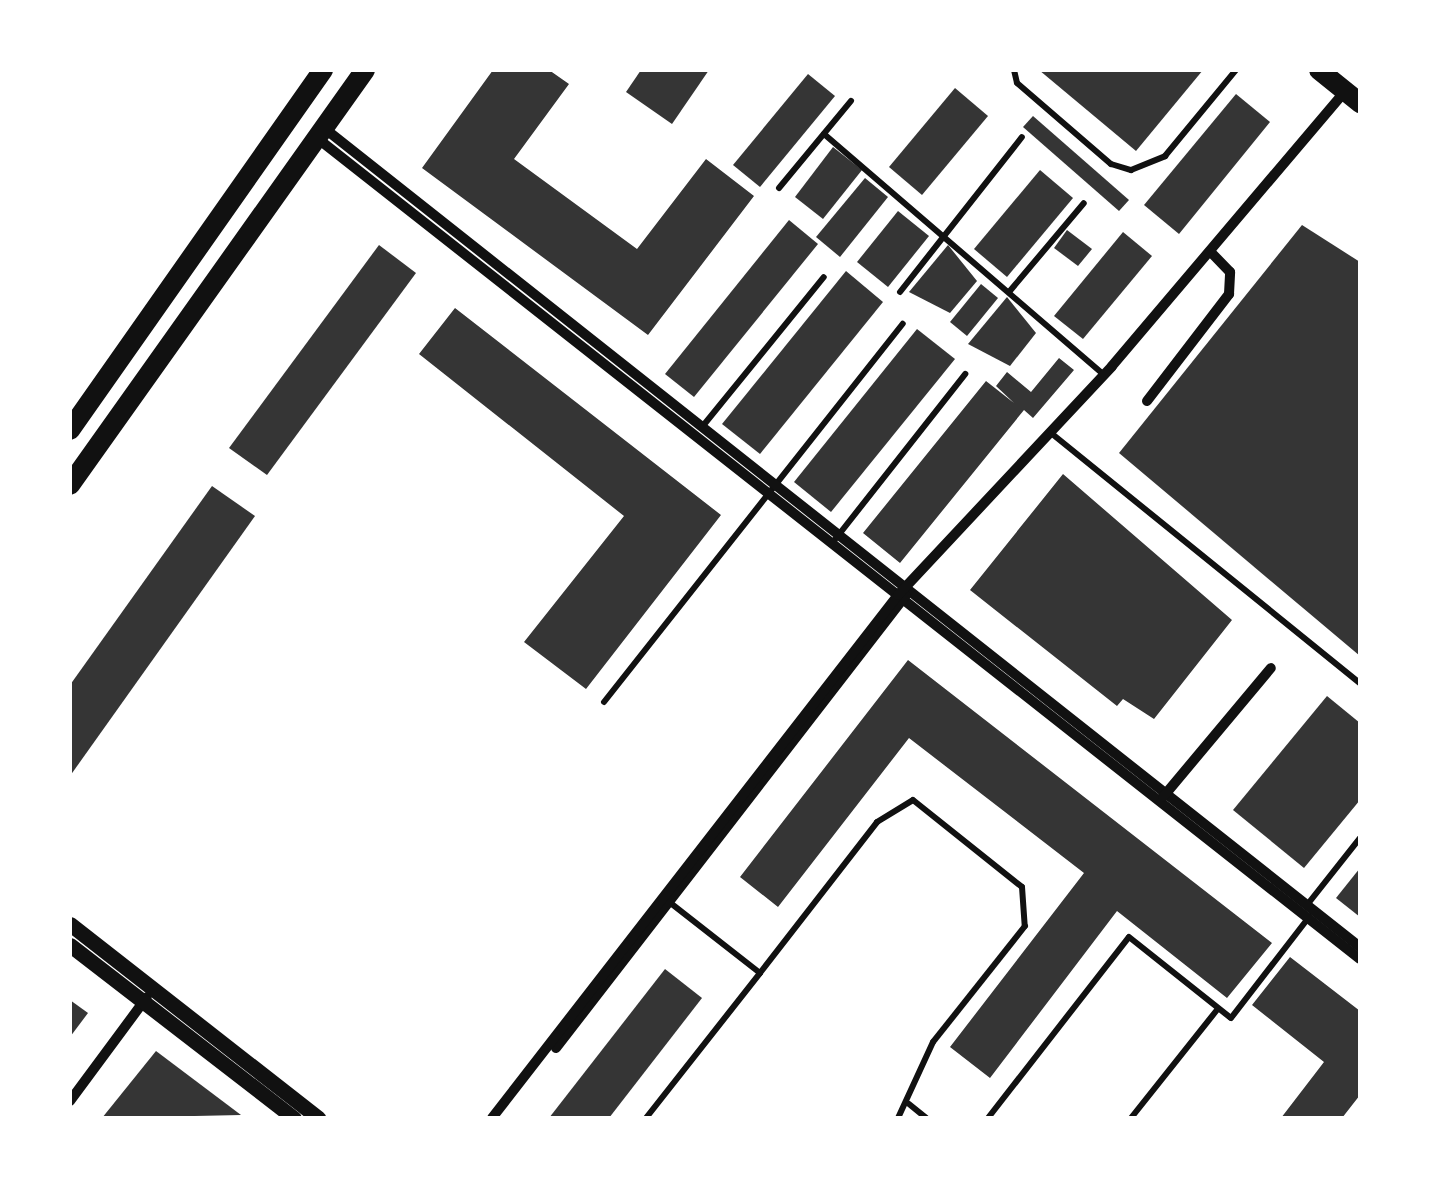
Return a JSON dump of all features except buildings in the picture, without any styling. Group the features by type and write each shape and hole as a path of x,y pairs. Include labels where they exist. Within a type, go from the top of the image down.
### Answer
{"main road":[{"path":"70,430 322,70"},
{"path":"70,486 365,70"},
{"path":"1319,70 1352,98"}],"street":[{"path":"500,1118 904,595 1352,98"},
{"path":"320,133 904,595 1360,947"},
{"path":"1147,400 1229,294 1230,272 1211,252"},
{"path":"1164,797 1271,668"},
{"path":"1164,797 1360,959"},
{"path":"492,1118 668,901"},
{"path":"70,924 294,1118"},
{"path":"70,945 148,995 318,1118"},
{"path":"70,1100 148,995"}],"lane":[{"path":"1014,70 1017,83 1111,164 1131,170 1165,156 1236,70"},
{"path":"779,188 850,101"},
{"path":"824,134 1104,375"},
{"path":"900,292 1022,137"},
{"path":"1009,292 1084,203"},
{"path":"699,431 824,276"},
{"path":"604,702 769,487 903,324"},
{"path":"836,538 965,374"},
{"path":"1052,433 1360,683"},
{"path":"646,1118 877,822 913,800 1022,887 1025,926 933,1042 909,1104 898,1118"},
{"path":"988,1118 1129,937 1230,1018 1310,919 1307,905 1360,838"},
{"path":"668,901 760,973"},
{"path":"1130,1118 1217,1010"},
{"path":"909,1104 926,1118"}]}
